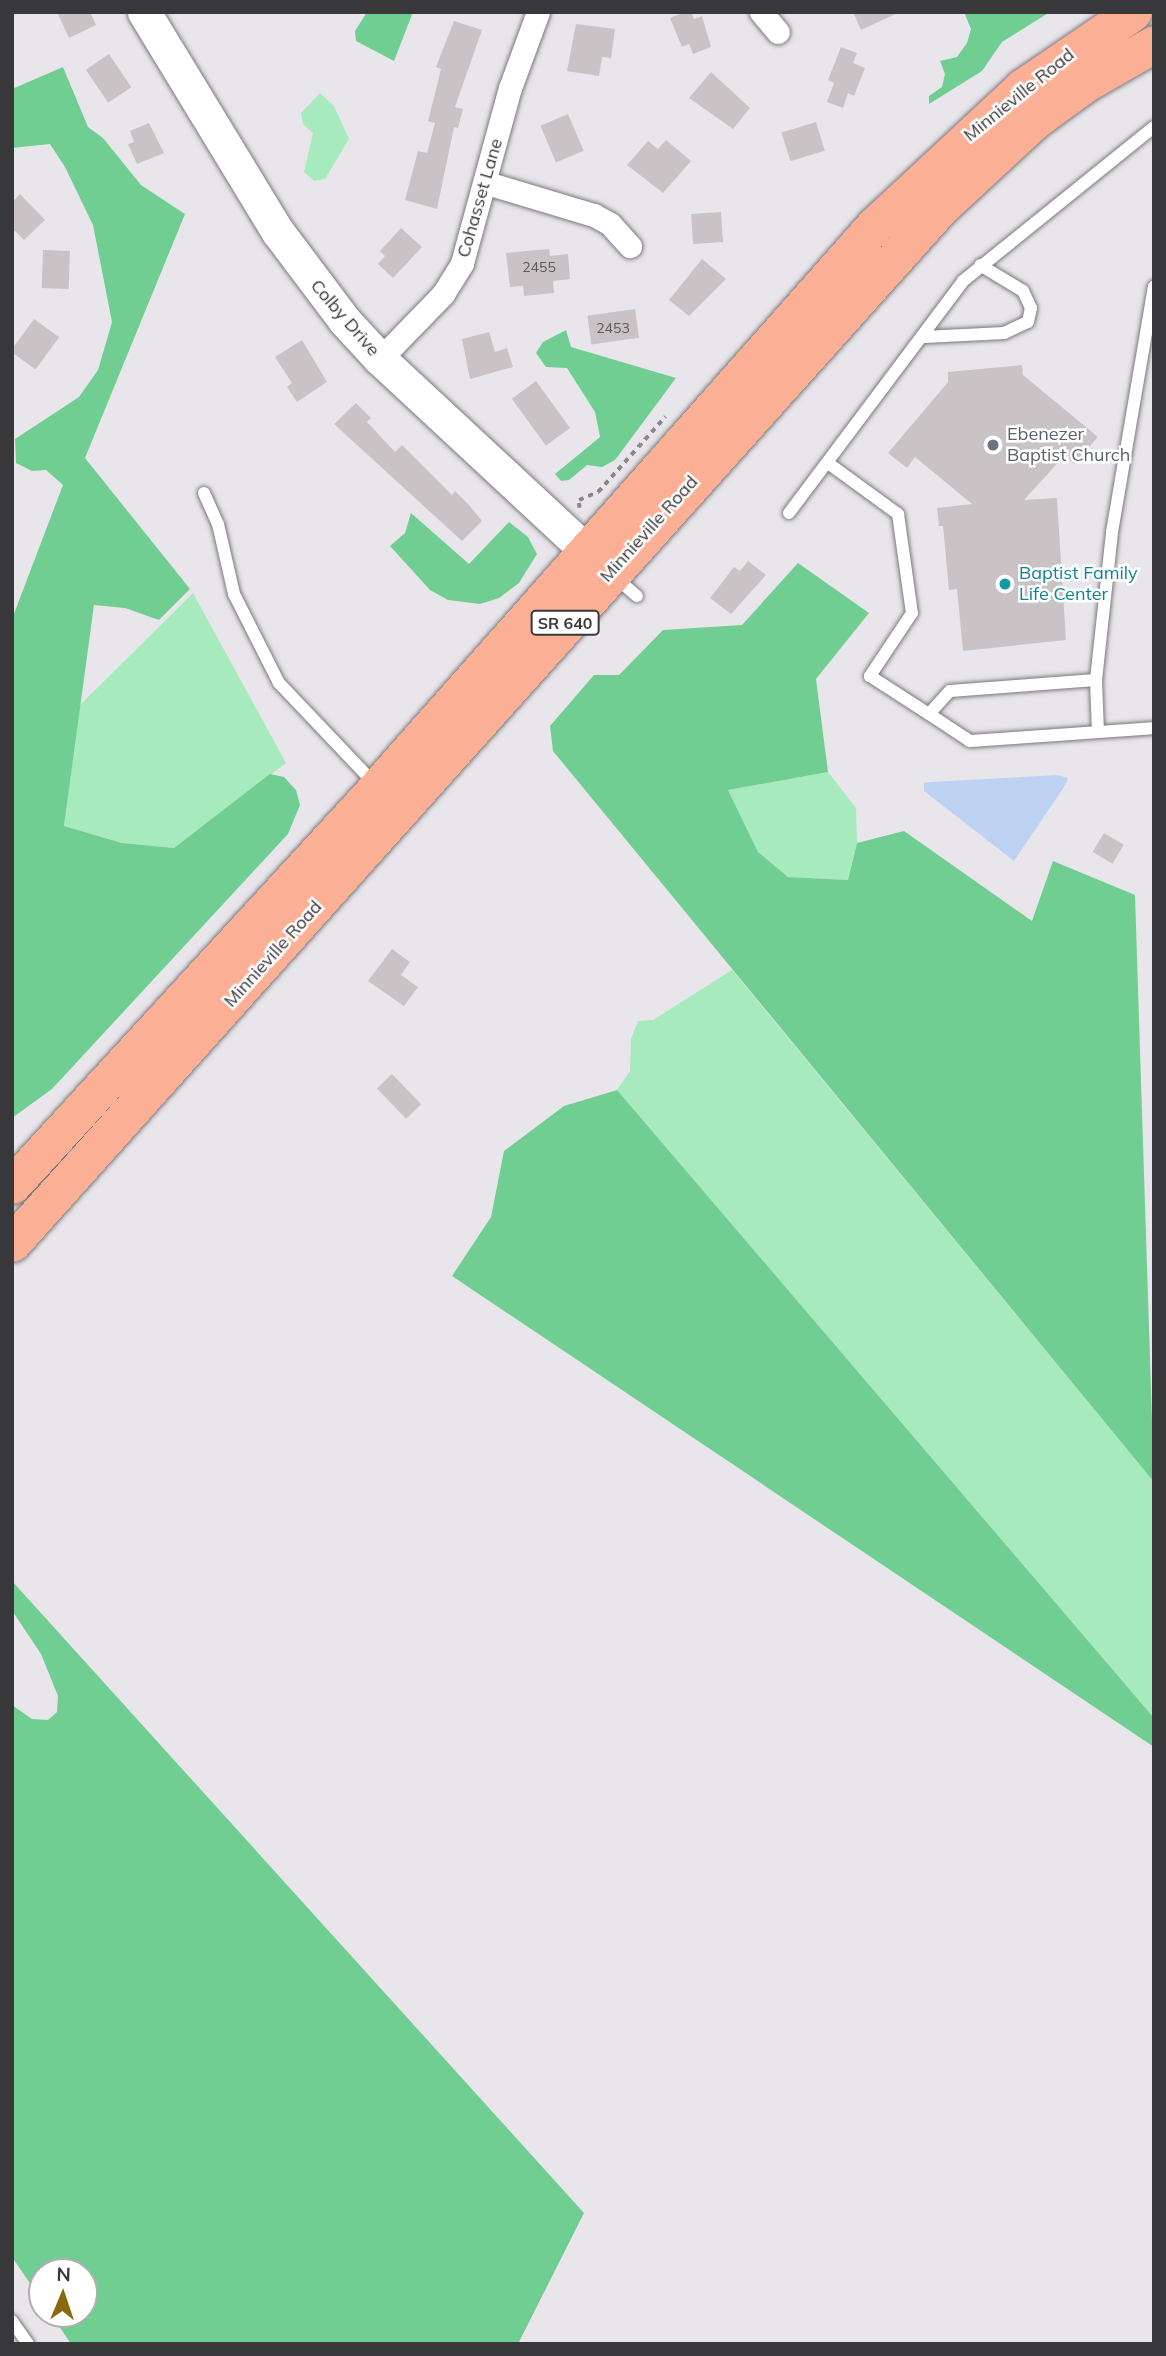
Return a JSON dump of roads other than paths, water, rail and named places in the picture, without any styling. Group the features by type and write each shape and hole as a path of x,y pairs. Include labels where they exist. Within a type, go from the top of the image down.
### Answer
{"main road":[{"name":"Minnieville Road","path":"12,1243 598,562 809,296 923,176 1023,87 1133,12"},
{"name":"Minnieville Road","path":"12,1185 378,787 970,178 1035,120 1113,67 1154,44"},
{"path":"1113,67 1154,58"}],"street":[{"name":"Colby Drive","path":"144,12 278,232 321,292 380,359 598,562"},
{"name":"Cohasset Lane","path":"380,359 455,277 469,248 510,88 538,12"},
{"path":"761,12 778,32"},
{"path":"487,183 594,215 610,224 630,246"}],"lane":[{"path":"789,513 924,337 963,281 1154,127"},
{"path":"924,337 1004,333 1028,322 1031,308 1023,291 981,265"},
{"path":"1098,732 1096,680 1112,532 1154,286"},
{"path":"828,463 898,514 912,613 870,676 970,741 1154,728"},
{"path":"204,493 218,524 234,594 279,683 378,787"},
{"path":"598,562 637,596"},
{"path":"929,714 950,691 1096,680"},
{"path":"12,2321 28,2344"}],"water":[{"path":"1058,775 1068,778 1066,784 1014,861 924,791 924,783 930,782"}],"place":[{"name":"Ebenezer Baptist Church","path":"993,445"},
{"name":"Baptist Family Life Center","path":"1005,584"}]}
